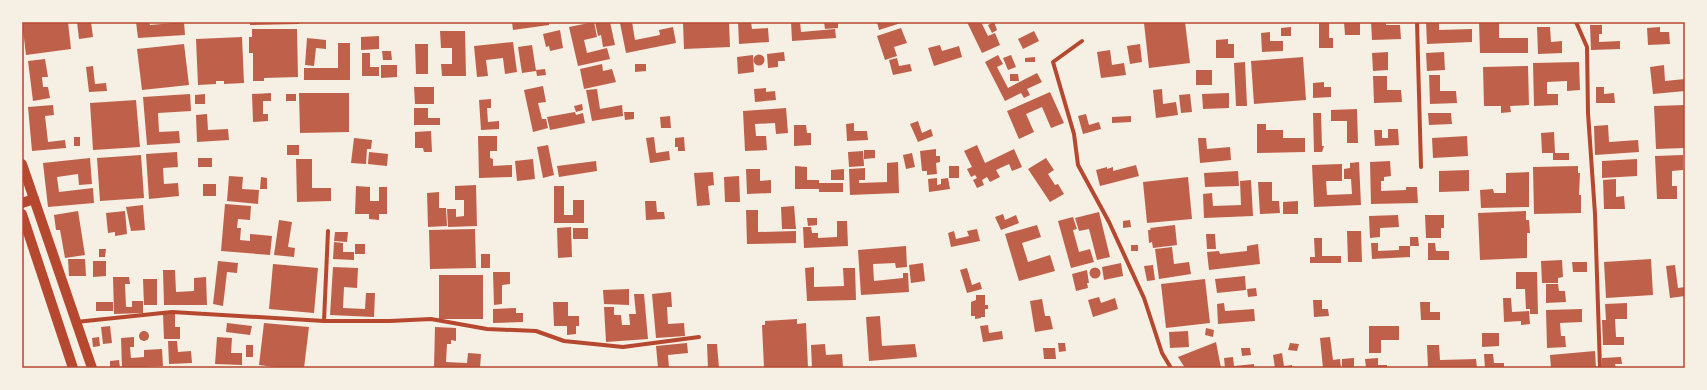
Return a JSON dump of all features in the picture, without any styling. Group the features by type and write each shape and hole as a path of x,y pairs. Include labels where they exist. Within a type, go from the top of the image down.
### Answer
{"highway":[{"path":"22,164 92,368"},
{"path":"22,203 34,198"},
{"path":"22,214 73,368"}],"street":[{"path":"1417,22 1421,167"},
{"path":"1576,22 1587,46 1588,112 1595,214 1600,368"},
{"path":"1082,41 1053,62 1074,134 1078,165 1109,222 1144,298 1162,353 1171,368"},
{"path":"324,321 328,231"},
{"path":"76,322 172,312 324,321 390,321 431,318 488,329 536,331 564,341 623,346 700,337"}],"building":[{"path":"22,22 68,22 71,49 26,55"},
{"path":"77,22 91,22 93,37 79,39"},
{"path":"136,22 149,22 150,25 184,22 185,35 138,38"},
{"path":"250,22 299,22 299,24 250,25"},
{"path":"512,22 549,22 549,25 513,30"},
{"path":"594,22 597,37 584,40 587,53 607,48 610,59 578,66 569,27"},
{"path":"595,22 610,22 615,45 603,47 601,35 598,36"},
{"path":"632,22 635,40 660,35 659,30 673,27 676,43 626,53 620,23"},
{"path":"683,22 729,22 730,47 684,49"},
{"path":"738,22 751,22 752,29 768,28 769,42 739,44"},
{"path":"791,22 800,22 801,32 835,29 836,38 792,41"},
{"path":"824,22 838,22 838,28 825,29"},
{"path":"877,22 904,22 879,30"},
{"path":"967,22 981,22 988,36 995,33 1000,45 982,53"},
{"path":"994,22 997,30 992,33 988,25"},
{"path":"1185,22 1190,63 1149,68 1144,23"},
{"path":"1319,22 1329,22 1329,38 1333,38 1333,48 1319,48"},
{"path":"1344,22 1360,22 1360,35 1345,35"},
{"path":"1371,22 1386,22 1386,25 1400,25 1401,39 1372,40"},
{"path":"1426,22 1439,22 1439,30 1472,29 1472,42 1427,44"},
{"path":"1479,22 1499,22 1499,38 1528,38 1528,53 1480,53"},
{"path":"1590,25 1602,25 1602,34 1599,34 1599,42 1620,41 1620,49 1591,50"},
{"path":"1291,27 1291,36 1281,36 1281,28"},
{"path":"1537,27 1550,27 1551,42 1562,41 1562,53 1538,54"},
{"path":"1660,27 1660,32 1669,32 1670,44 1648,45 1647,28"},
{"path":"901,28 907,43 894,47 897,56 885,60 877,36"},
{"path":"252,29 297,29 298,77 264,78 264,81 253,81 253,53 249,53 249,37 252,37"},
{"path":"560,30 563,48 550,51 549,46 546,47 543,34"},
{"path":"440,31 465,31 466,76 442,76 441,64 452,64 452,48 441,48"},
{"path":"1034,31 1039,41 1023,49 1018,39"},
{"path":"1270,32 1270,41 1283,41 1283,51 1262,52 1261,33"},
{"path":"379,36 379,49 361,50 361,37"},
{"path":"242,37 244,83 224,84 224,81 216,81 216,84 198,85 196,39"},
{"path":"307,38 326,40 326,49 316,48 314,66 305,65"},
{"path":"1228,39 1228,44 1234,44 1234,58 1216,58 1216,40"},
{"path":"513,42 517,72 505,74 503,58 486,60 488,76 477,77 474,46"},
{"path":"338,43 350,43 350,80 304,80 304,68 338,68"},
{"path":"184,44 189,85 142,90 137,49"},
{"path":"415,44 428,44 428,74 416,74"},
{"path":"1140,44 1142,62 1130,64 1127,46"},
{"path":"532,45 536,71 522,73 518,47"},
{"path":"940,45 942,51 959,46 962,57 934,66 928,48"},
{"path":"1110,50 1112,65 1124,63 1126,75 1101,78 1097,52"},
{"path":"382,51 391,51 392,60 383,60"},
{"path":"784,52 785,61 778,61 778,67 768,68 767,54"},
{"path":"1388,52 1388,70 1373,71 1372,53"},
{"path":"1444,52 1445,70 1427,71 1426,53"},
{"path":"362,53 370,53 370,67 379,67 379,76 362,76"},
{"path":"759,54 763,56 765,60 763,64 759,66 755,64 753,60 755,56"},
{"path":"753,55 754,72 738,74 737,57"},
{"path":"998,55 1003,64 997,67 1008,88 1037,73 1042,82 1027,89 1030,95 1024,98 1021,93 1005,101 985,62"},
{"path":"1011,55 1016,67 1008,70 1003,58"},
{"path":"1035,57 1035,62 1025,62 1025,58"},
{"path":"1303,57 1306,100 1254,104 1251,61"},
{"path":"897,58 899,66 910,64 912,71 893,75 889,60"},
{"path":"45,59 48,77 42,77 43,87 48,87 50,98 33,101 28,61"},
{"path":"1245,62 1247,106 1236,106 1234,63"},
{"path":"1579,62 1580,90 1567,91 1567,81 1547,82 1547,94 1558,94 1558,105 1534,106 1533,63"},
{"path":"602,64 603,71 612,69 616,82 584,89 580,69"},
{"path":"635,64 646,64 646,71 635,72"},
{"path":"381,65 397,65 397,77 381,78"},
{"path":"1664,65 1665,81 1685,79 1685,91 1653,94 1650,67"},
{"path":"93,66 95,84 106,83 107,91 89,92 86,67"},
{"path":"1528,66 1529,105 1510,106 1511,112 1501,113 1501,106 1484,106 1483,67"},
{"path":"545,69 546,75 537,76 536,70"},
{"path":"1196,70 1212,70 1212,85 1196,85"},
{"path":"1010,74 1018,74 1019,81 1010,81"},
{"path":"1429,75 1440,75 1440,91 1456,91 1457,103 1430,104"},
{"path":"1373,76 1387,76 1387,90 1401,90 1402,102 1374,103"},
{"path":"1324,82 1324,87 1331,87 1331,97 1313,98 1313,83"},
{"path":"543,86 546,102 538,103 542,119 546,119 548,128 533,132 524,90"},
{"path":"414,87 434,87 434,104 415,104"},
{"path":"1596,87 1604,87 1604,94 1614,93 1615,103 1596,103"},
{"path":"766,88 766,92 775,91 776,100 755,102 754,89"},
{"path":"597,89 600,109 622,105 623,116 592,121 586,90"},
{"path":"1162,89 1163,104 1176,102 1178,115 1156,118 1153,90"},
{"path":"1050,92 1064,123 1051,128 1042,107 1026,114 1034,132 1019,139 1007,111"},
{"path":"271,93 271,101 263,101 263,114 268,114 268,121 253,122 252,94"},
{"path":"299,93 349,93 349,132 300,133"},
{"path":"1229,93 1229,108 1203,109 1202,94"},
{"path":"190,94 191,111 158,113 159,132 179,131 180,143 147,145 143,97"},
{"path":"205,94 205,104 195,104 195,95"},
{"path":"286,94 296,94 296,101 286,101"},
{"path":"1190,94 1192,112 1181,113 1179,95"},
{"path":"491,99 491,108 487,108 488,122 499,121 499,129 481,130 479,100"},
{"path":"136,100 140,147 93,150 90,103"},
{"path":"582,104 583,110 576,112 574,106"},
{"path":"53,105 54,115 45,116 48,142 65,140 66,148 32,151 28,107"},
{"path":"1685,105 1685,148 1656,149 1654,106"},
{"path":"414,108 428,108 428,118 440,118 440,125 414,125"},
{"path":"786,108 788,133 776,134 775,123 755,124 756,136 766,136 767,150 745,151 743,111"},
{"path":"1357,109 1358,143 1347,143 1347,121 1331,121 1331,110"},
{"path":"575,112 576,115 583,113 585,123 550,130 547,117"},
{"path":"624,112 634,112 634,119 625,120"},
{"path":"1313,113 1321,113 1322,146 1324,146 1322,152 1314,152"},
{"path":"1428,113 1451,113 1452,124 1429,125"},
{"path":"207,114 208,130 228,129 229,140 197,142 196,115"},
{"path":"1086,114 1089,125 1099,122 1101,129 1083,134 1078,116"},
{"path":"670,116 671,128 661,128 660,117"},
{"path":"1131,116 1131,122 1112,123 1112,117"},
{"path":"918,121 922,133 931,129 933,136 918,142 910,124"},
{"path":"854,123 854,131 867,131 868,140 847,141 846,124"},
{"path":"1257,124 1266,124 1266,130 1283,130 1283,138 1305,138 1305,152 1257,153"},
{"path":"794,125 806,125 807,133 811,133 811,145 794,146"},
{"path":"1608,125 1609,142 1638,140 1639,152 1595,155 1594,126"},
{"path":"1388,129 1398,129 1399,145 1375,146 1374,130 1382,130 1382,138 1388,138"},
{"path":"431,131 432,152 424,152 423,148 415,148 415,132"},
{"path":"1554,132 1555,153 1569,153 1569,160 1553,160 1553,153 1542,153 1541,133"},
{"path":"478,136 497,136 497,151 490,151 490,158 493,159 493,166 512,165 512,177 479,178"},
{"path":"1467,136 1468,156 1433,158 1432,138"},
{"path":"74,137 80,137 80,146 74,146"},
{"path":"654,137 656,153 669,151 670,160 650,163 646,138"},
{"path":"684,137 685,151 678,151 678,147 675,147 675,138"},
{"path":"354,138 372,140 371,149 367,149 366,164 351,163"},
{"path":"1198,138 1206,138 1207,149 1230,147 1231,160 1200,163"},
{"path":"287,145 299,145 299,155 287,155"},
{"path":"548,145 554,175 543,178 537,147"},
{"path":"977,145 985,163 1014,149 1022,167 1012,171 1009,164 996,170 1000,177 990,182 987,177 982,180 984,185 977,188 973,180 977,178 975,175 971,177 967,169 972,167 964,151"},
{"path":"936,149 936,156 940,156 940,162 936,163 937,174 927,175 927,171 922,171 920,151"},
{"path":"864,150 875,150 875,158 864,159"},
{"path":"863,151 864,166 849,167 848,152"},
{"path":"177,152 178,167 163,168 164,184 178,183 179,196 149,199 146,154"},
{"path":"369,152 388,154 387,166 368,164"},
{"path":"912,153 915,167 906,169 903,155"},
{"path":"141,155 144,198 100,201 97,158"},
{"path":"1683,155 1683,170 1672,171 1672,186 1677,186 1677,199 1657,199 1655,156"},
{"path":"90,158 92,184 79,185 78,174 57,177 59,192 93,188 94,203 48,207 43,163"},
{"path":"198,158 212,158 212,167 198,167"},
{"path":"1046,158 1054,170 1048,174 1055,185 1058,184 1064,194 1050,202 1028,169"},
{"path":"296,159 312,159 312,188 331,188 331,201 297,202"},
{"path":"533,159 535,179 517,181 515,161"},
{"path":"1637,159 1637,176 1602,178 1602,161"},
{"path":"596,161 597,171 559,177 557,166"},
{"path":"1390,161 1391,176 1384,177 1384,181 1381,181 1381,191 1406,190 1406,187 1417,187 1418,203 1371,204 1370,162"},
{"path":"898,162 899,193 850,195 849,169 865,168 865,180 859,180 859,183 887,182 887,163"},
{"path":"1359,162 1361,205 1314,207 1312,165 1342,164 1342,181 1326,181 1327,195 1352,194 1351,179 1344,179 1344,169 1350,168 1350,163"},
{"path":"1136,165 1139,176 1100,186 1096,170 1113,167 1113,171"},
{"path":"795,166 807,167 807,180 819,180 819,183 843,183 843,192 819,192 819,189 795,189"},
{"path":"949,166 959,166 959,178 949,178"},
{"path":"1578,166 1578,173 1580,173 1579,195 1581,195 1581,213 1534,214 1533,167"},
{"path":"746,169 760,169 760,181 771,180 771,193 747,194"},
{"path":"844,169 844,180 831,180 831,170"},
{"path":"1469,170 1469,191 1439,192 1439,171"},
{"path":"1238,171 1239,186 1205,187 1204,173"},
{"path":"713,172 714,185 708,186 710,205 697,206 694,173"},
{"path":"1529,172 1529,207 1481,208 1480,190 1493,189 1494,193 1506,193 1506,173"},
{"path":"229,176 243,177 242,189 259,190 258,204 227,201"},
{"path":"739,176 740,202 725,202 724,177"},
{"path":"261,177 267,178 267,189 260,189"},
{"path":"1188,177 1192,219 1147,223 1143,182"},
{"path":"937,178 937,185 941,184 941,179 948,178 950,189 929,192 928,179"},
{"path":"1616,179 1616,197 1624,196 1625,209 1604,209 1603,180"},
{"path":"1251,180 1253,216 1204,218 1203,194 1212,193 1213,206 1241,205 1240,181"},
{"path":"1258,182 1272,182 1272,201 1279,201 1280,213 1260,214"},
{"path":"203,184 216,184 216,196 203,196"},
{"path":"476,185 477,226 448,227 447,209 456,209 456,217 464,216 464,200 455,200 455,186"},
{"path":"356,186 370,187 370,201 379,201 379,187 387,187 387,214 379,214 379,220 369,219 369,214 355,214"},
{"path":"554,186 564,186 564,215 573,215 573,200 584,200 584,223 554,223"},
{"path":"439,192 439,208 446,208 447,226 428,227 427,193"},
{"path":"645,201 656,201 657,212 664,212 665,219 646,220"},
{"path":"1298,201 1298,214 1283,214 1283,202"},
{"path":"225,204 251,206 250,220 238,219 237,228 241,228 240,240 250,241 250,234 272,236 270,255 221,251"},
{"path":"143,205 145,230 131,231 126,207"},
{"path":"794,206 796,229 782,229 781,207"},
{"path":"746,210 758,210 758,232 796,231 796,243 747,244"},
{"path":"78,211 85,255 65,258 60,230 56,230 54,215"},
{"path":"125,211 127,234 115,236 115,232 108,233 106,213"},
{"path":"1526,211 1526,220 1529,220 1530,233 1527,233 1527,258 1480,260 1478,213"},
{"path":"1099,212 1110,257 1097,260 1089,229 1079,231 1075,218"},
{"path":"1003,214 1005,220 1016,215 1019,223 1001,230 995,217"},
{"path":"1398,215 1399,227 1380,228 1380,237 1370,238 1369,216"},
{"path":"1425,215 1444,215 1444,228 1441,228 1441,238 1426,238"},
{"path":"1073,217 1077,229 1073,230 1079,252 1090,249 1094,262 1071,268 1058,221"},
{"path":"807,218 817,218 817,225 808,226"},
{"path":"279,220 292,222 288,247 295,248 294,257 274,255"},
{"path":"1130,220 1131,227 1123,228 1123,221"},
{"path":"837,221 847,221 848,246 804,248 803,227 811,227 812,233 818,233 818,238 837,237"},
{"path":"1037,225 1041,237 1022,243 1028,262 1050,255 1055,271 1019,281 1005,234"},
{"path":"1175,225 1177,245 1153,248 1152,242 1149,243 1148,230 1151,230 1150,228"},
{"path":"571,227 572,257 558,258 557,228"},
{"path":"573,228 588,228 588,239 573,239"},
{"path":"475,229 476,268 430,269 429,230"},
{"path":"977,229 980,241 951,247 948,233 954,231 956,239 969,236 967,231"},
{"path":"1347,231 1361,231 1362,262 1348,262"},
{"path":"335,232 348,232 347,242 334,241"},
{"path":"1206,234 1215,234 1216,249 1207,249"},
{"path":"1410,237 1418,237 1419,246 1410,246"},
{"path":"1314,238 1322,238 1322,256 1341,256 1341,263 1310,263 1310,257 1315,257"},
{"path":"334,242 343,243 343,252 354,252 354,260 333,259"},
{"path":"1371,243 1378,243 1378,251 1399,250 1399,246 1410,246 1410,257 1372,259"},
{"path":"1428,243 1435,243 1436,251 1449,251 1449,260 1428,260"},
{"path":"355,244 365,244 365,254 355,254"},
{"path":"1258,244 1260,264 1209,270 1207,252 1219,251 1220,254 1247,251 1247,246"},
{"path":"1131,245 1138,245 1138,251 1131,251"},
{"path":"906,246 907,267 896,268 895,263 873,264 874,281 903,278 903,273 908,273 909,292 861,295 858,250"},
{"path":"1172,247 1174,264 1189,262 1191,274 1159,279 1155,249"},
{"path":"99,249 106,249 105,257 99,257"},
{"path":"481,254 490,254 490,268 481,268"},
{"path":"68,259 85,259 86,276 69,276"},
{"path":"1651,259 1653,295 1606,298 1604,262"},
{"path":"1562,260 1563,277 1558,278 1558,283 1542,283 1541,261"},
{"path":"93,261 106,261 106,276 93,277"},
{"path":"218,261 238,263 237,273 227,272 223,306 213,304"},
{"path":"1572,262 1587,262 1587,272 1573,272"},
{"path":"923,263 925,281 911,283 909,265"},
{"path":"1121,263 1123,276 1104,280 1102,267"},
{"path":"273,264 318,268 314,313 269,309"},
{"path":"1153,265 1155,280 1147,281 1144,266"},
{"path":"1675,265 1678,288 1685,287 1685,296 1670,298 1666,266"},
{"path":"333,267 358,268 357,288 344,287 343,308 365,309 366,293 375,293 374,317 330,315"},
{"path":"814,267 814,287 844,286 843,268 855,268 856,300 807,301 805,268"},
{"path":"967,268 972,285 980,282 982,289 967,293 960,270"},
{"path":"1093,268 1097,268 1099,269 1099,277 1093,278 1090,275 1090,271"},
{"path":"163,270 175,270 176,292 194,291 194,278 206,277 207,305 164,305"},
{"path":"1087,270 1089,283 1087,283 1088,288 1076,291 1072,274"},
{"path":"493,272 510,272 510,284 502,285 502,304 494,305"},
{"path":"1516,272 1537,272 1538,314 1530,314 1530,309 1526,309 1525,289 1516,289"},
{"path":"439,275 483,275 483,319 439,319"},
{"path":"1245,276 1246,290 1217,293 1215,279"},
{"path":"113,277 129,277 130,284 125,284 126,307 132,307 132,301 143,301 143,313 114,314"},
{"path":"143,279 157,279 157,305 144,305"},
{"path":"1205,279 1210,323 1166,328 1161,284"},
{"path":"1546,284 1558,284 1559,291 1565,291 1566,302 1546,303"},
{"path":"1256,288 1257,296 1248,297 1247,289"},
{"path":"629,289 629,305 604,304 603,290"},
{"path":"671,292 672,307 667,307 668,324 684,323 685,336 656,338 652,294"},
{"path":"634,294 644,294 648,339 606,342 604,307 614,307 614,315 621,315 622,325 630,325 629,314 636,314"},
{"path":"976,295 985,295 985,305 988,305 988,309 985,309 985,317 975,319 975,316 971,316 971,302 976,300"},
{"path":"1099,297 1101,303 1115,298 1118,309 1093,317 1088,300"},
{"path":"1503,298 1511,298 1512,312 1529,311 1530,324 1521,325 1521,321 1504,322"},
{"path":"1042,299 1045,316 1050,316 1053,329 1035,332 1030,301"},
{"path":"1313,300 1322,300 1322,309 1328,309 1329,316 1314,317"},
{"path":"96,302 113,302 113,311 96,311"},
{"path":"553,302 568,302 568,316 579,316 579,326 576,326 576,334 567,335 567,326 554,326"},
{"path":"1420,302 1430,302 1430,312 1440,312 1440,320 1421,320"},
{"path":"1224,303 1225,311 1254,309 1255,321 1218,324 1217,304"},
{"path":"1627,303 1627,319 1615,319 1616,337 1624,337 1624,345 1603,345 1602,320 1606,320 1605,304"},
{"path":"516,308 516,313 523,313 523,322 493,323 493,309"},
{"path":"1582,309 1582,322 1560,323 1561,336 1565,336 1566,347 1547,348 1546,310"},
{"path":"163,314 175,314 175,327 180,327 180,339 164,339"},
{"path":"880,316 882,346 915,344 917,357 869,361 866,317"},
{"path":"797,319 797,324 806,323 808,368 764,368 762,325 765,325 765,321"},
{"path":"227,323 252,326 250,335 226,332"},
{"path":"264,323 309,327 304,368 282,368 259,365"},
{"path":"988,325 989,333 1002,331 1003,339 983,342 980,326"},
{"path":"110,326 112,343 103,344 101,327"},
{"path":"1369,326 1399,326 1399,340 1381,340 1381,353 1369,353"},
{"path":"435,327 456,328 456,341 451,340 451,344 447,344 446,362 467,363 468,353 481,354 480,368 434,368"},
{"path":"1206,328 1214,330 1213,337 1205,335"},
{"path":"144,331 149,336 144,341 139,336"},
{"path":"1188,331 1189,347 1170,348 1169,332"},
{"path":"1482,333 1499,333 1499,346 1482,347"},
{"path":"99,337 100,346 93,347 92,338"},
{"path":"134,337 134,347 130,347 131,358 144,357 144,350 162,349 163,366 122,368 121,338"},
{"path":"217,337 232,338 231,353 242,353 242,365 215,364"},
{"path":"1330,337 1333,360 1340,359 1341,368 1323,368 1320,338"},
{"path":"168,341 177,341 178,352 191,351 192,363 169,364"},
{"path":"1216,342 1221,368 1185,368 1178,357"},
{"path":"687,343 688,353 668,355 669,368 658,368 656,346"},
{"path":"1058,343 1065,343 1066,351 1059,352"},
{"path":"1290,343 1299,344 1297,351 1288,350"},
{"path":"707,344 717,344 719,368 708,368"},
{"path":"825,344 826,355 842,354 843,367 812,368 811,345"},
{"path":"246,345 253,345 253,357 246,357"},
{"path":"1427,345 1439,345 1440,360 1476,359 1477,368 1428,368"},
{"path":"1043,348 1055,348 1056,359 1044,359"},
{"path":"1241,348 1250,348 1251,355 1242,356"},
{"path":"1595,351 1596,368 1551,368 1550,355"},
{"path":"1282,353 1284,366 1292,365 1292,368 1275,368 1273,355"},
{"path":"1484,354 1493,354 1494,363 1504,363 1504,368 1485,368"},
{"path":"1233,357 1234,366 1254,364 1254,368 1225,368 1224,358"},
{"path":"1621,357 1622,364 1615,364 1616,368 1602,368 1602,358"},
{"path":"1354,358 1354,368 1342,368 1342,359"},
{"path":"1378,358 1378,365 1387,365 1387,368 1366,368 1365,359"},
{"path":"119,360 120,368 110,368 110,361"}]}
